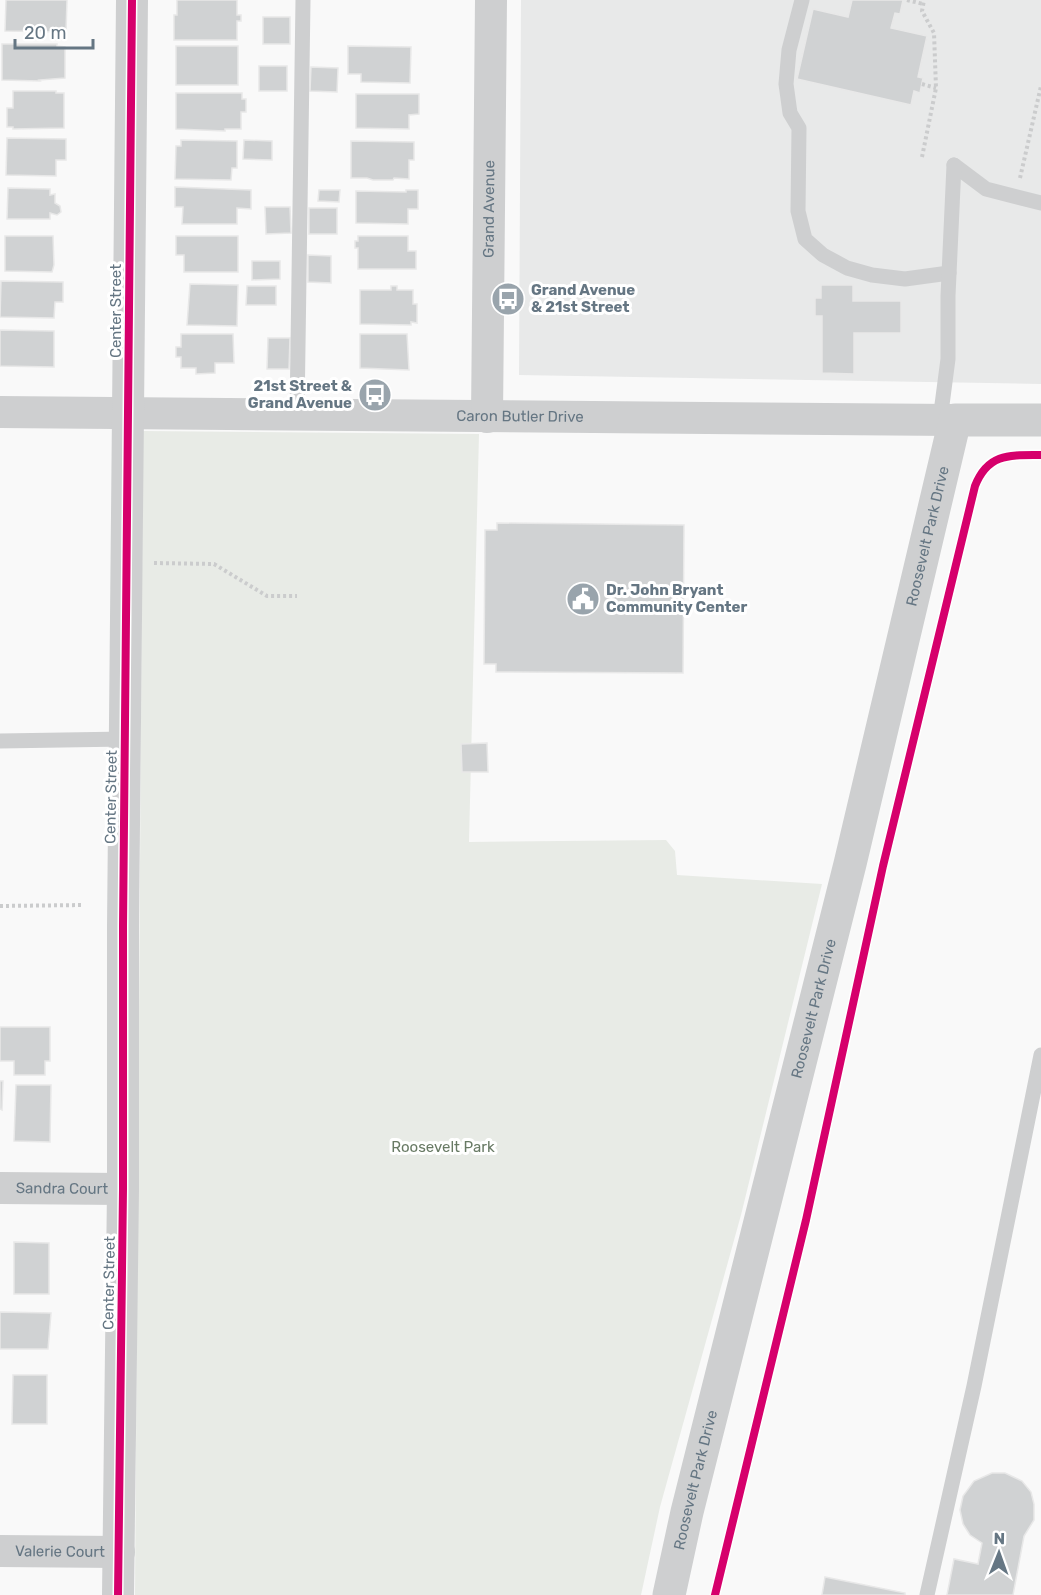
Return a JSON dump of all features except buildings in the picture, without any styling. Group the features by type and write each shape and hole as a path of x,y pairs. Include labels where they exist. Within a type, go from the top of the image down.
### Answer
{"street":[{"name":"Center Street","path":"117,1595 123,1189 132,0"},
{"name":"Grand Avenue","path":"487,417 490,0"},
{"name":"Caron Butler Drive","path":"0,412 1041,420"},
{"name":"Roosevelt Park Drive","path":"669,1595 690,1501 850,864 948,420"},
{"name":"Sandra Court","path":"0,1188 123,1189"},
{"name":"Valerie Court","path":"0,1551 118,1552"}],"lane":[{"path":"297,415 303,0"},
{"path":"802,0 789,50 786,84 790,113 799,128 798,211 805,239 824,255 847,268 872,275 904,279 949,273"},
{"path":"948,420 949,273 954,165 986,189 1041,203"},
{"path":"0,741 126,739"},
{"path":"927,1595 974,1386 1041,1055"}],"path":[{"path":"907,0 924,2 922,10 934,33 936,88 922,157"},
{"path":"922,84 936,88"},
{"path":"1015,196 1039,108 1041,86"},
{"path":"153,563 214,564 267,596 297,596"},
{"path":"0,906 83,905"}],"shaded area":[{"path":"521,0 1041,0 1041,384 519,375"}],"green space":[{"name":"Roosevelt Park","path":"143,431 479,434 469,842 666,840 675,851 677,875 822,884 741,1215 660,1507 641,1595 135,1595"}],"cycle path":[{"path":"118,1595 132,0"},
{"path":"715,1595 806,1220 883,866 975,486 986,467 1001,458 1041,455"}],"place":[{"name":"Grand Avenue & 21st Street","path":"508,299"},
{"name":"21st Street & Grand Avenue","path":"375,395"},
{"name":"Dr. John Bryant Community Center","path":"583,599"}]}
